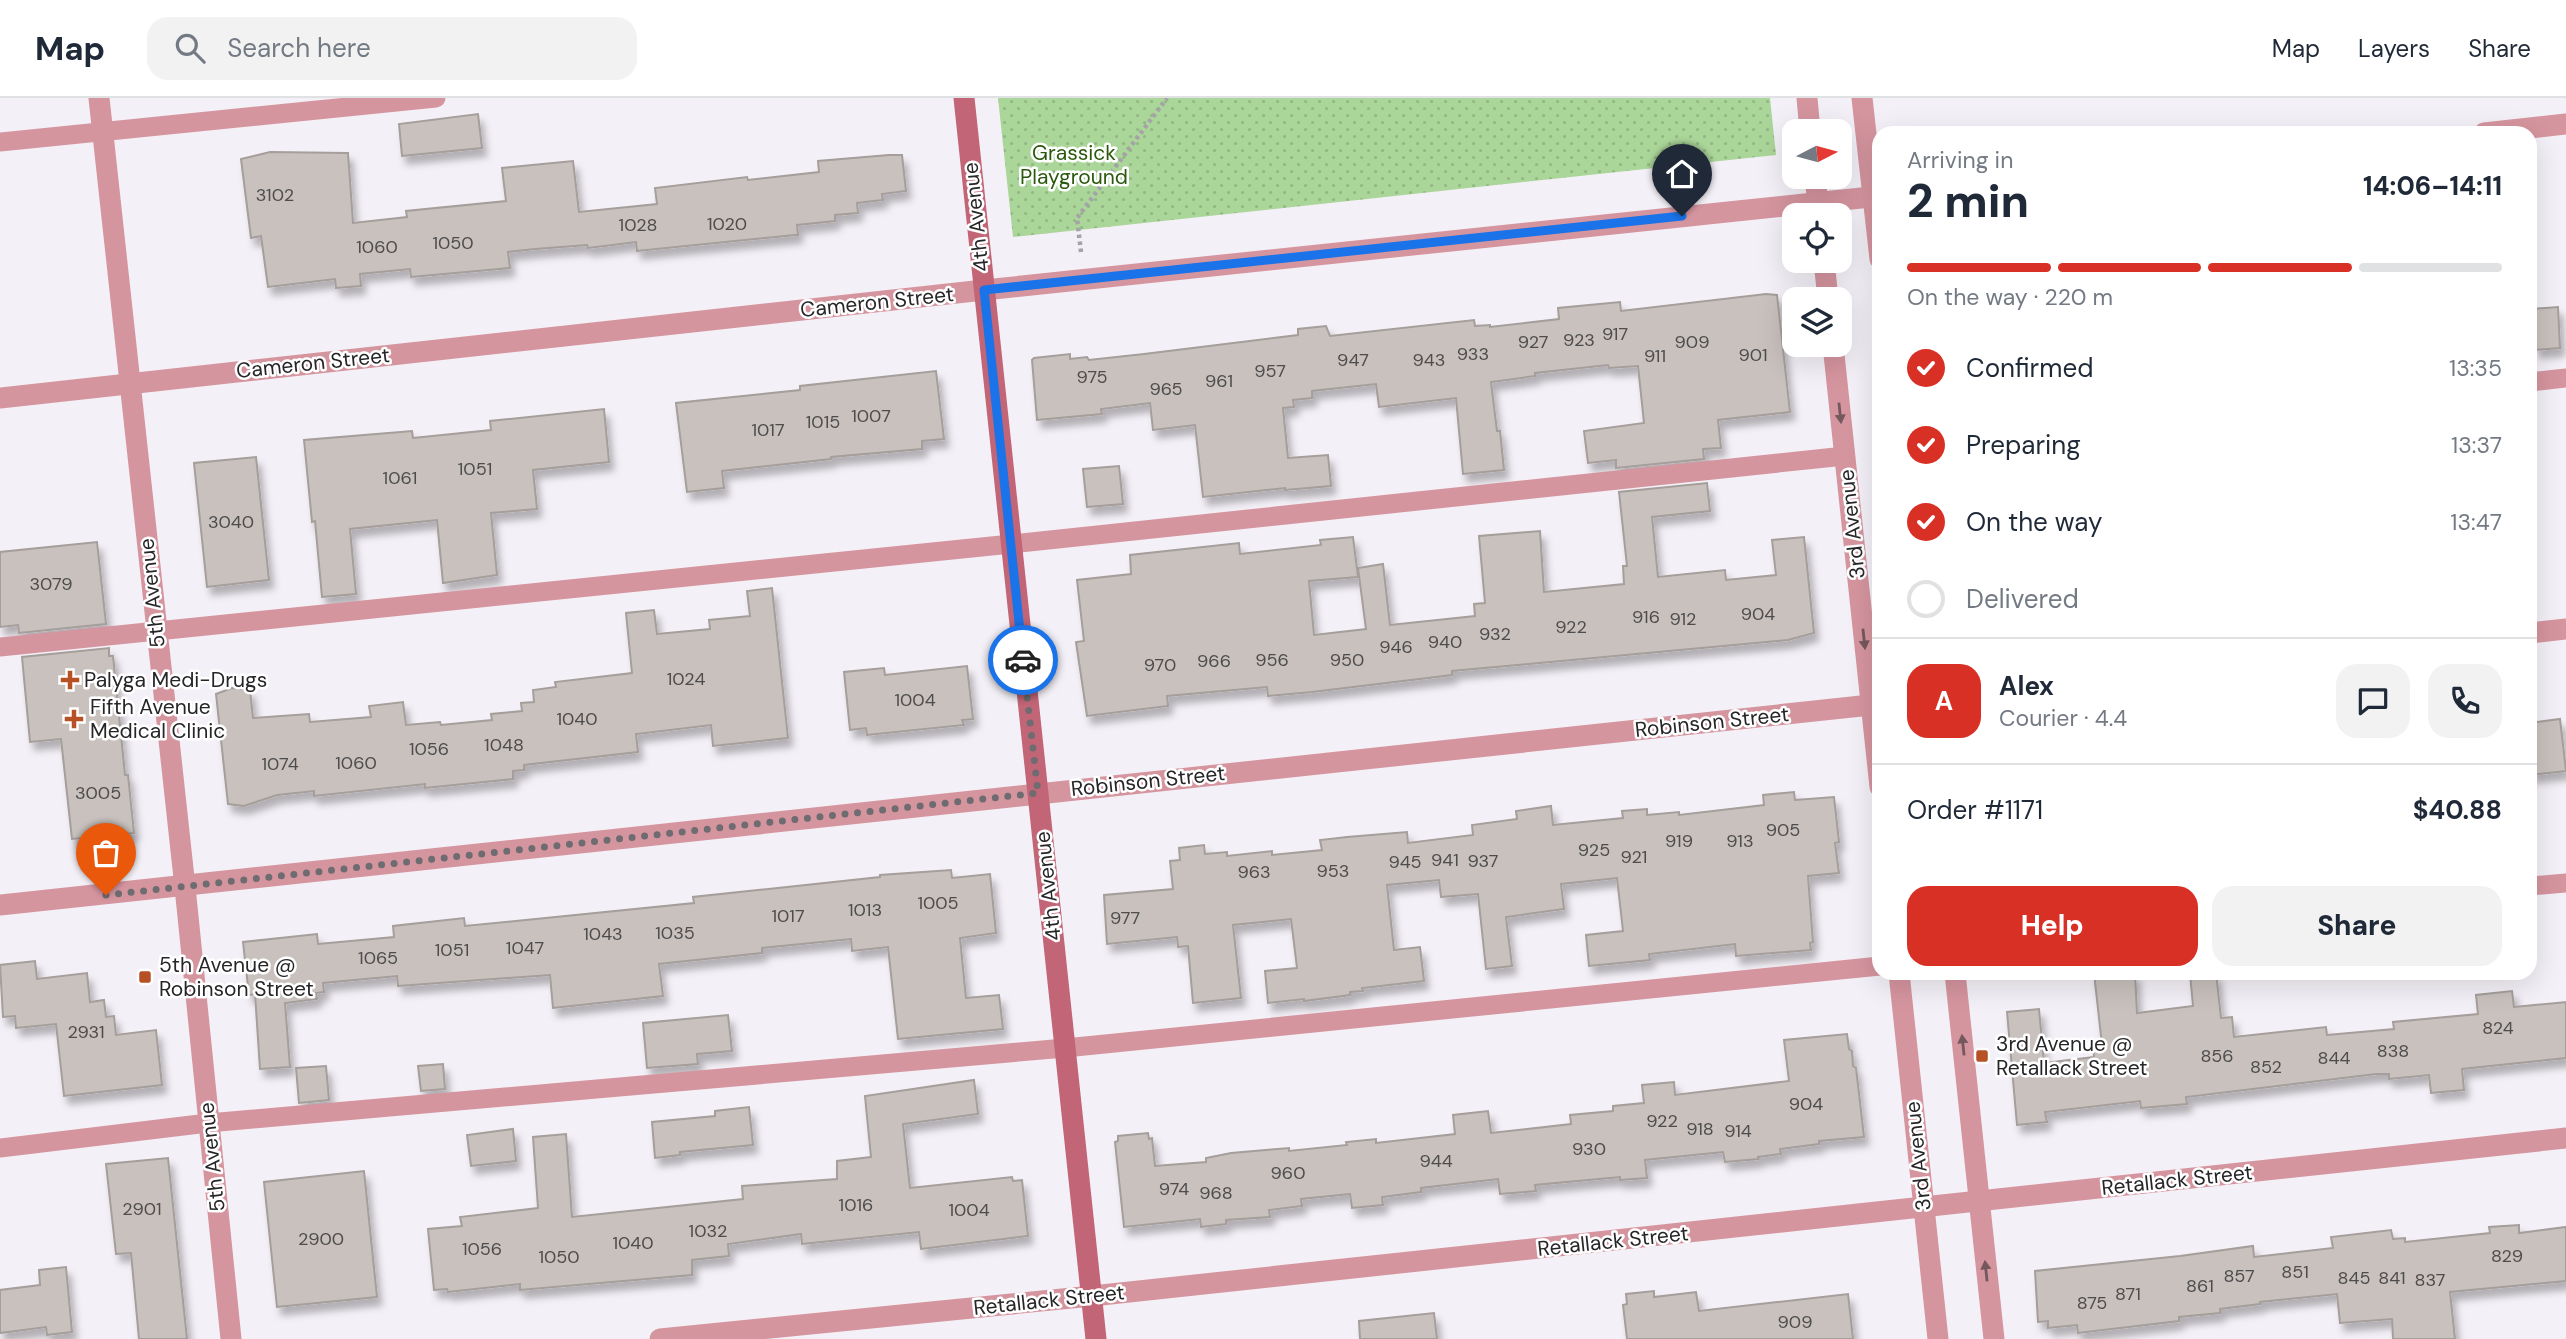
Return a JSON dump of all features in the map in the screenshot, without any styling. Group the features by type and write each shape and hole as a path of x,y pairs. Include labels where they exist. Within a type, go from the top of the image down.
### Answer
{"street":[{"name":"5th Avenue","path":"99,98 231,1339"},
{"name":"4th Avenue","path":"964,98 1096,1339"},
{"path":"1807,98 1810,119"},
{"path":"1862,98 1872,168"},
{"path":"2537,127 2566,124"},
{"name":"Cameron Street","path":"1843,203 1872,197"},
{"name":"Cameron Street","path":"0,398 984,290 1782,212"},
{"name":"3rd Avenue","path":"1834,357 1872,680"},
{"path":"2537,632 2566,629"},
{"name":"Robinson Street","path":"0,905 1872,705"},
{"name":"3rd Avenue","path":"1900,980 1937,1339"},
{"path":"1956,980 1994,1339"},
{"name":"Retallack Street","path":"660,1339 1092,1296 2566,1138"}],"lane":[{"path":"0,142 436,98"},
{"path":"2537,381 2566,378"},
{"path":"0,647 1845,456"},
{"path":"2537,885 2566,883"},
{"path":"0,1148 208,1122 1065,1048 1872,967"}],"path":[{"path":"1084,280 1077,218 1167,98"}],"green space":[{"name":"Grassick Playground","path":"998,98 1770,98 1776,155 1013,237"}],"building":[{"path":"478,114 482,148 402,156 399,124"},
{"path":"270,152 348,153 353,223 407,217 406,211 506,201 502,168 573,161 579,212 657,204 655,188 819,172 818,161 889,155 902,155 906,191 882,194 883,200 857,203 858,213 835,215 835,221 797,225 798,235 637,251 636,242 588,248 587,245 535,249 508,252 510,268 411,277 410,269 360,274 361,286 336,288 335,279 268,287 261,236 251,238 241,159"},
{"path":"1766,294 1777,295 1790,412 1718,420 1721,448 1703,449 1704,459 1616,468 1616,460 1588,463 1584,431 1644,423 1638,366 1609,368 1608,365 1535,373 1535,376 1491,382 1504,470 1463,474 1456,398 1379,407 1376,384 1312,391 1312,398 1293,400 1294,407 1283,408 1288,458 1328,455 1331,486 1203,497 1195,425 1153,430 1150,403 1101,409 1102,414 1037,420 1034,358 1070,354 1070,359 1087,357 1089,360 1144,354 1298,335 1298,329 1326,326 1330,336 1474,320 1475,326 1490,327 1559,319 1558,308 1620,302 1621,311"},
{"path":"2558,307 2560,348 2537,350 2537,309"},
{"path":"936,371 944,439 922,441 922,449 722,471 724,488 687,492 676,403 800,390 800,386"},
{"path":"604,409 609,462 533,470 537,509 491,513 497,575 443,583 437,520 350,529 356,594 322,597 304,440 412,431 413,438 491,430 490,421"},
{"path":"256,457 269,580 207,587 194,463"},
{"path":"1119,466 1123,504 1087,507 1083,469"},
{"path":"1707,483 1710,511 1652,517 1658,577 1725,570 1726,580 1776,575 1772,540 1804,537 1814,633 1788,640 1452,671 1452,675 1312,692 1268,696 1267,687 1167,696 1168,706 1087,716 1076,642 1084,641 1077,580 1131,574 1130,555 1239,543 1240,554 1321,545 1320,540 1353,537 1358,577 1309,581 1314,635 1366,629 1358,568 1383,564 1390,625 1475,616 1474,604 1485,603 1479,536 1540,531 1544,592 1624,584 1623,566 1627,566 1619,492"},
{"path":"97,542 106,624 19,633 18,625 0,627 0,552"},
{"path":"772,588 788,738 713,746 711,725 636,734 638,752 524,765 524,770 513,771 513,779 425,788 425,784 314,796 314,791 277,795 244,806 228,804 216,694 232,688 250,690 253,718 309,714 310,722 371,717 369,706 403,702 406,725 492,720 491,714 522,711 521,703 534,702 533,690 556,687 555,682 632,673 626,613 654,610 657,634 710,629 709,620 750,616 747,591"},
{"path":"109,648 109,656 113,656 125,775 128,775 134,833 72,839 61,739 30,742 22,657"},
{"path":"967,666 973,719 962,720 964,725 867,735 866,728 850,730 844,672 884,668 885,675"},
{"path":"2560,719 2566,771 2537,774 2537,722"},
{"path":"1794,792 1795,800 1834,797 1839,842 1835,843 1839,873 1808,876 1813,942 1810,943 1811,950 1736,956 1735,944 1649,954 1650,960 1589,966 1586,935 1623,931 1617,878 1561,884 1564,909 1506,917 1512,966 1486,969 1478,894 1441,897 1439,880 1387,885 1394,950 1420,947 1424,981 1362,988 1363,991 1350,992 1350,995 1304,1001 1268,1003 1265,971 1297,968 1291,919 1233,925 1241,998 1193,1003 1188,946 1178,947 1177,937 1107,944 1104,895 1173,889 1170,861 1180,860 1179,848 1204,845 1205,854 1227,852 1227,856 1272,851 1272,855 1322,850 1320,840 1407,832 1408,843 1473,835 1472,825 1517,819 1516,811 1551,806 1553,825 1623,818 1622,811 1647,809 1647,815 1679,812 1679,815 1764,805 1763,795"},
{"path":"951,870 952,878 990,874 996,933 960,938 966,998 999,995 1003,1029 898,1039 888,947 852,951 851,939 762,948 762,953 659,964 663,996 553,1008 550,975 398,986 397,976 323,983 324,992 316,993 317,999 285,1003 290,1067 260,1069 255,994 249,995 243,942 317,934 318,944 394,937 393,926 464,918 465,926 694,903 693,897 880,875"},
{"path":"35,961 37,979 87,973 90,1002 104,1000 106,1017 114,1016 116,1035 156,1030 162,1085 64,1096 56,1024 16,1028 15,1016 3,1017 0,965"},
{"path":"2095,980 2135,980 2137,1013 2193,1006 2191,980 2217,980 2221,1018 2232,1017 2234,1037 2326,1027 2327,1035 2394,1029 2393,1022 2478,1014 2476,995 2512,991 2514,1007 2566,1002 2566,1058 2462,1069 2464,1090 2431,1093 2429,1075 2389,1079 2389,1074 2376,1074 2186,1097 2187,1104 2141,1108 2140,1101 2045,1112 2047,1122 2017,1125 2007,1012 2039,1009 2044,1063 2094,1057 2093,1046 2102,1045"},
{"path":"728,1015 732,1051 697,1054 698,1064 647,1068 643,1023"},
{"path":"1847,1034 1853,1066 1856,1068 1864,1137 1819,1141 1819,1144 1780,1149 1781,1154 1758,1159 1725,1162 1723,1152 1645,1160 1647,1178 1620,1180 1620,1177 1535,1185 1536,1191 1500,1194 1498,1179 1421,1188 1421,1192 1382,1197 1383,1205 1352,1208 1350,1194 1301,1199 1302,1206 1269,1210 1270,1217 1226,1220 1226,1224 1201,1227 1200,1219 1124,1227 1115,1142 1118,1141 1118,1136 1148,1133 1149,1139 1152,1138 1155,1166 1206,1162 1206,1158 1231,1153 1289,1148 1289,1151 1347,1145 1346,1142 1376,1139 1376,1143 1455,1134 1453,1115 1488,1111 1491,1133 1571,1124 1570,1115 1613,1111 1613,1106 1644,1103 1642,1085 1674,1082 1675,1095 1789,1081 1784,1040"},
{"path":"443,1064 445,1089 421,1091 418,1066"},
{"path":"326,1066 329,1100 299,1103 296,1068"},
{"path":"974,1080 978,1114 903,1124 910,1188 1012,1177 1013,1181 1022,1180 1028,1236 921,1249 919,1232 802,1244 801,1234 728,1244 729,1256 692,1260 692,1275 520,1290 520,1284 448,1292 447,1289 434,1290 428,1229 462,1226 460,1217 538,1208 533,1137 566,1134 572,1217 743,1199 742,1186 837,1179 837,1161 871,1157 865,1096"},
{"path":"749,1107 753,1145 680,1152 680,1155 655,1158 652,1122 715,1116 715,1111"},
{"path":"513,1129 516,1161 471,1166 467,1135"},
{"path":"168,1158 187,1339 139,1339 131,1253 116,1254 106,1164"},
{"path":"364,1171 377,1297 277,1307 264,1182"},
{"path":"2519,1225 2519,1233 2566,1227 2566,1281 2450,1292 2455,1339 2393,1339 2392,1319 2340,1323 2337,1294 2260,1302 2220,1309 2220,1313 2179,1317 2179,1321 2078,1333 2077,1325 2048,1328 2048,1321 2038,1322 2035,1271 2253,1246 2254,1257 2333,1248 2331,1237 2391,1230 2393,1239 2405,1238 2405,1242 2490,1233 2489,1227"},
{"path":"66,1267 72,1332 47,1335 46,1327 0,1333 0,1290 40,1285 39,1270"},
{"path":"1654,1291 1654,1297 1696,1292 1699,1311 1848,1294 1853,1339 1627,1339 1623,1305 1627,1304 1626,1294"},
{"path":"1434,1313 1437,1339 1360,1339 1359,1321"}],"way so far":[{"path":"106,895 1038,793 1023,660"}],"place":[{"name":"Palyga Medi-Drugs","path":"70,680"},
{"name":"Fifth Avenue Medical Clinic","path":"74,719"},
{"name":"5th Avenue @ Robinson Street","path":"145,977"},
{"name":"3rd Avenue @ Retallack Street","path":"1982,1056"}],"route":[{"path":"1023,660 984,290 1682,216"}]}
